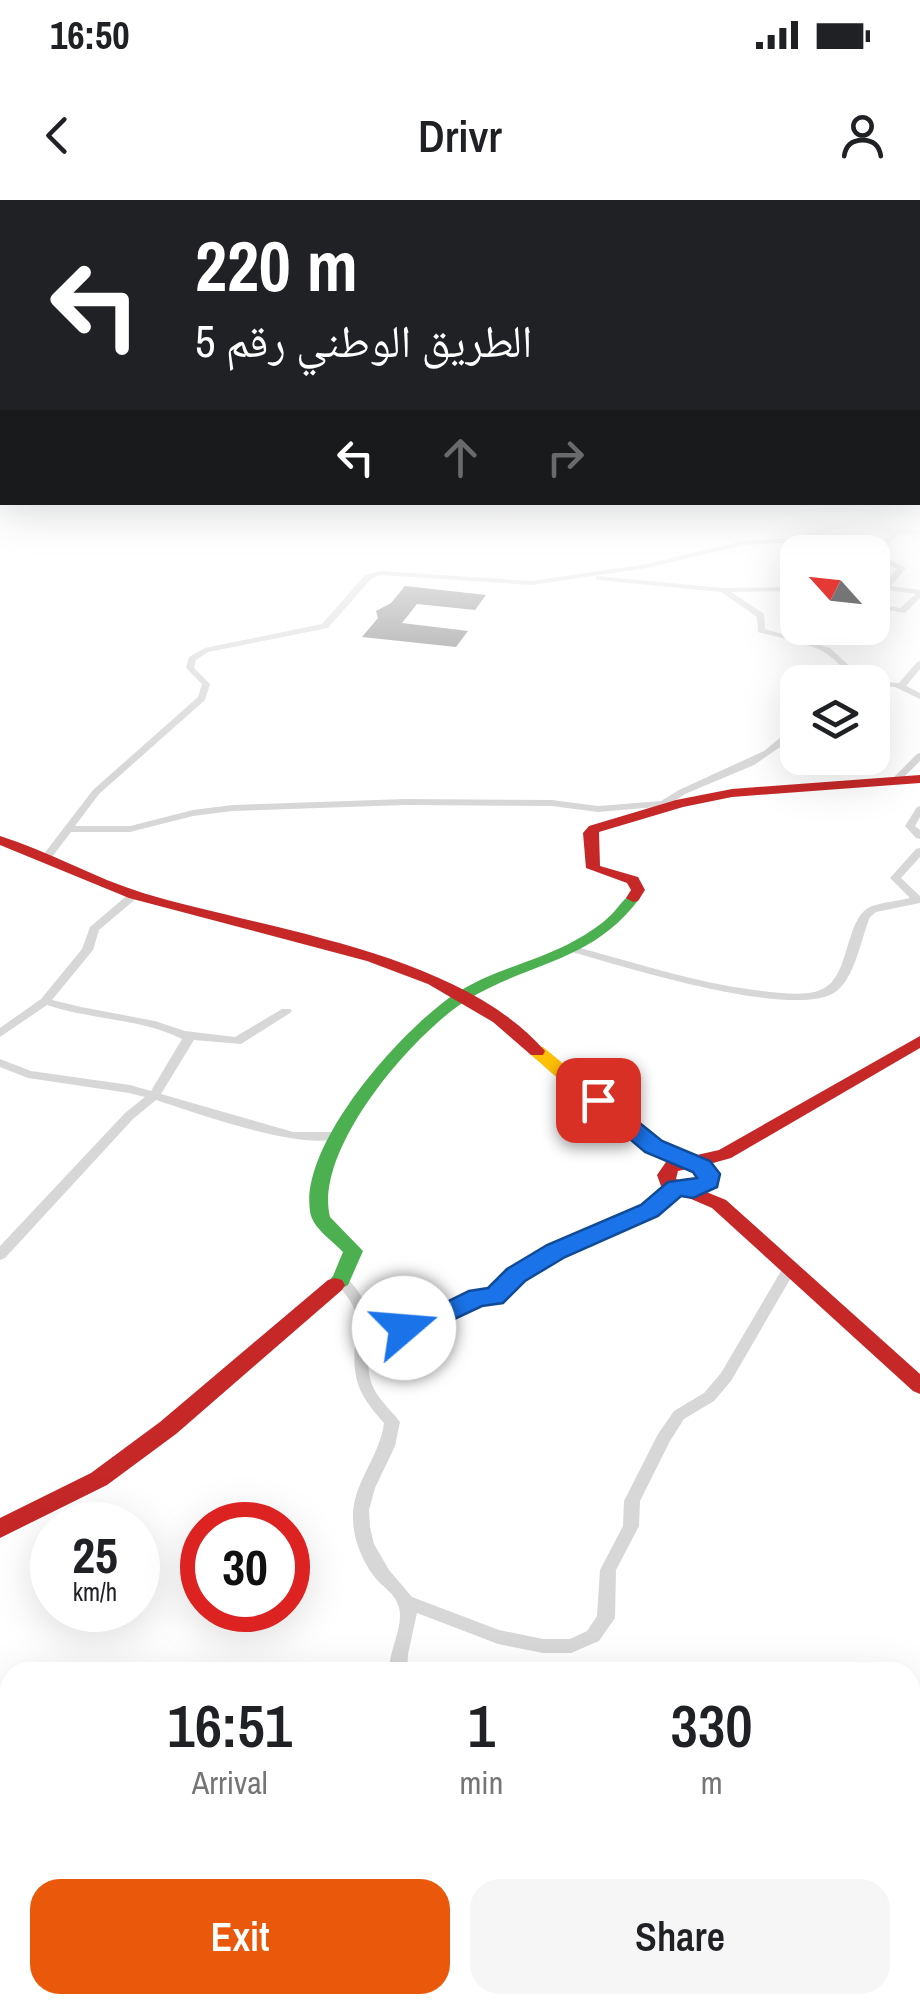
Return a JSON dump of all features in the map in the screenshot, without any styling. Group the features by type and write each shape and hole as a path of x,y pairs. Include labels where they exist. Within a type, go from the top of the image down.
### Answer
{"main road":[{"path":"0,1529 100,1479 168,1428 341,1280 353,1251 344,1237 322,1221 317,1208 319,1184 336,1136 412,1036 462,995 573,949 609,926 638,890 633,880 593,868 590,833 672,804 732,793 920,779"},
{"path":"2,842 134,895 373,958 462,995 515,1032 653,1146 702,1166 719,1204"},
{"path":"676,1184 672,1166 725,1154 920,1041"},
{"path":"653,1146 676,1184 719,1204 920,1386"},
{"path":"676,1184 700,1188 725,1154"}],"street":[{"path":"45,859 96,792 202,698 206,684 193,673 189,663 205,650 325,626 348,602"},
{"path":"740,602 761,616 761,630 827,650 843,665"},
{"path":"890,608 910,611 915,602"},
{"path":"900,686 920,664"},
{"path":"890,685 920,696"},
{"path":"67,829 130,829 232,808 405,802 552,803 598,809 672,804 685,787 732,774 780,744"},
{"path":"898,778 920,756"},
{"path":"920,809 910,826 920,836"},
{"path":"573,949 657,974 766,994 795,998 820,994 830,990 840,978 864,915 874,909 918,900 896,878 920,851"},
{"path":"0,1034 45,1001 87,950 94,929 134,895"},
{"path":"45,1001 185,1035 242,1040 286,1011"},
{"path":"0,1255 129,1116 154,1096 187,1044 185,1035"},
{"path":"0,1063 28,1074 154,1096 292,1136 336,1136"},
{"path":"364,1326 418,1327 478,1297 494,1297 529,1266 604,1228 650,1211 676,1184"},
{"path":"341,1280 361,1305 362,1375 366,1388 392,1422 392,1436 362,1504 361,1527 380,1572 407,1602 498,1636 542,1646 571,1646 593,1636 606,1618 608,1570 631,1526 632,1501 664,1438 679,1415 708,1397 726,1377 789,1269"},
{"path":"396,1662 409,1616 407,1602"}],"building":[{"path":"481,602 475,610 417,604 402,623 468,631 456,647 362,637 378,618 376,611 391,603"}],"traffic: fast":[{"path":"335,1285 353,1251 321,1217 320,1184 346,1122 368,1090 392,1059 442,1010 486,984 577,946 617,918 633,898"}],"traffic: slow":[{"path":"537,1051 653,1147 687,1163"}],"traffic: jam":[{"path":"633,898 638,890 633,880 593,868 590,833 594,829 681,803 732,793 920,779"},
{"path":"0,840 134,895 373,958 434,981 499,1019 537,1051"},
{"path":"690,1163 725,1154 920,1041"},
{"path":"690,1163 709,1174 705,1185 685,1190 668,1182 666,1175 672,1166 690,1163"},
{"path":"685,1190 719,1204 920,1386"},
{"path":"0,1529 99,1479 168,1428 335,1285"}],"route":[{"path":"404,1328 418,1327 478,1297 494,1297 516,1275 604,1228 650,1211 676,1187 693,1190 706,1185 710,1178 702,1166 653,1146 598,1100"}]}
